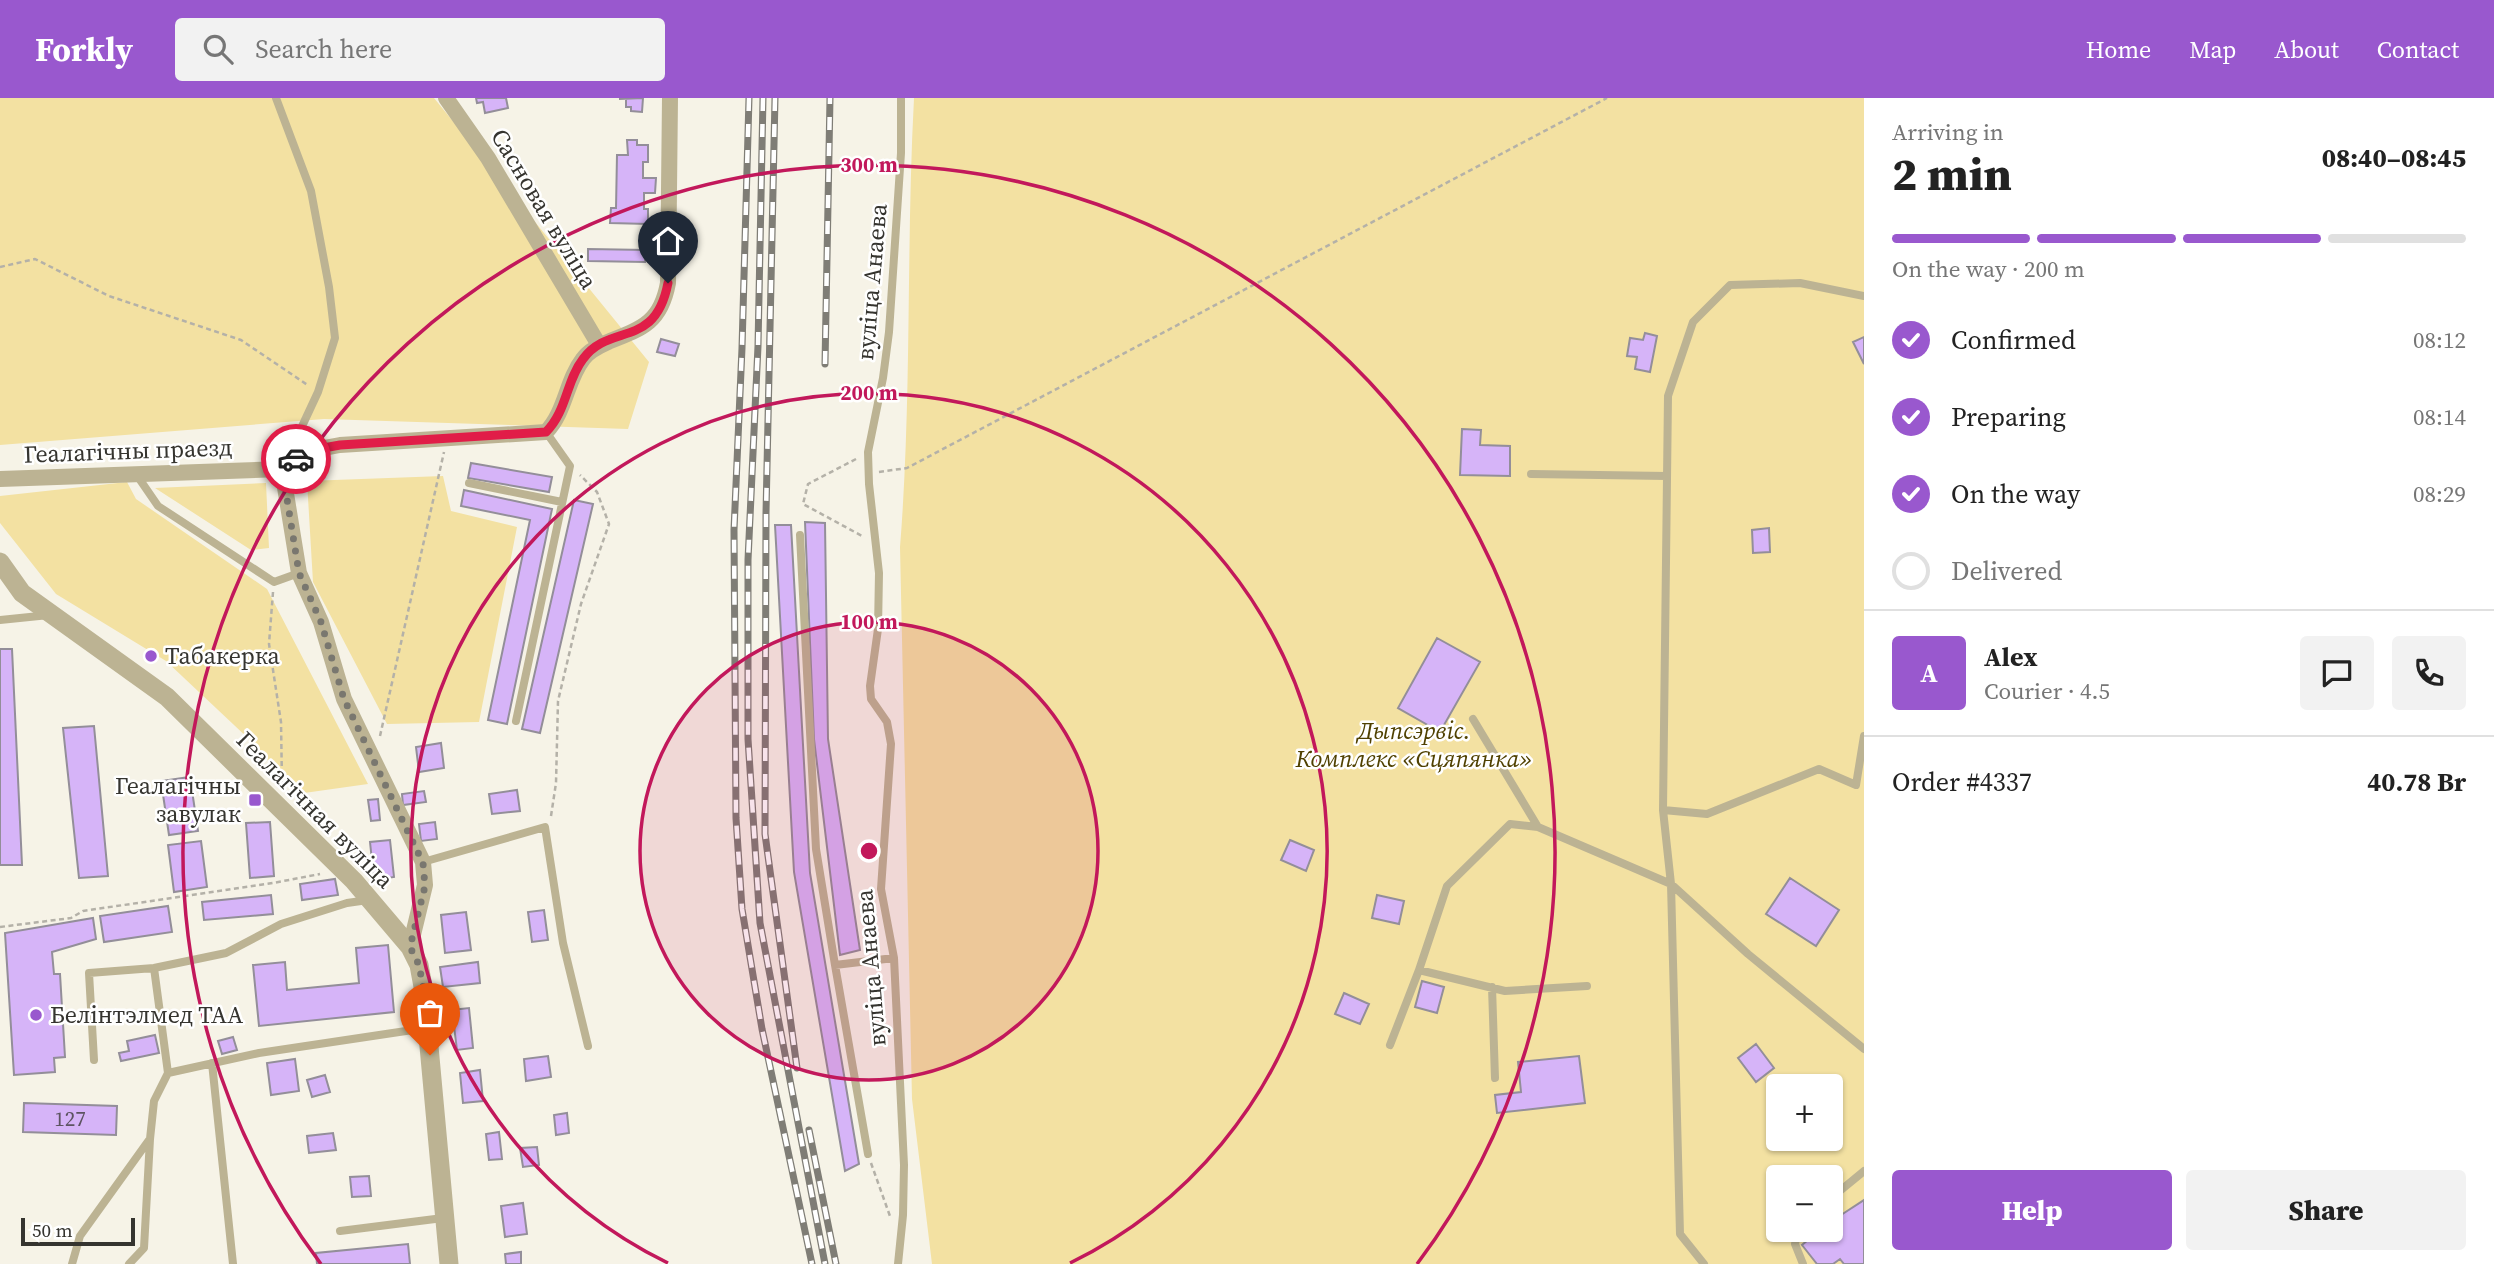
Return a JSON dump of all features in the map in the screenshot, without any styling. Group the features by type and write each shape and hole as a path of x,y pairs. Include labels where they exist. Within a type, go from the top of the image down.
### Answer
{"street":[{"name":"Сасновая вуліца","path":"446,98 488,158 599,345"},
{"path":"546,432 556,422 583,358 599,345 644,328 664,303 668,283 670,98"},
{"name":"Геалагічны праезд","path":"0,479 282,468 307,451 340,445 546,432"},
{"path":"282,468 299,573 321,622 344,699 423,863 425,886 410,947"},
{"name":"Геалагічная вуліца","path":"0,562 23,593 167,697 371,899 410,947 419,965 427,1028 449,1264"}],"lane":[{"path":"276,98 311,191 329,287 335,338 318,392 282,468"},
{"name":"вуліца Анаева","path":"898,1260 903,1215 904,1165 894,958 881,889 891,744 887,722 871,699 870,687 878,629 879,573 868,452 889,332 901,153 901,98"},
{"path":"1704,1264 1680,1234 1671,884 1663,810 1668,396 1693,322 1730,285 1800,283 1864,296"},
{"path":"516,721 570,466 546,432"},
{"path":"136,474 158,506 274,582 299,573"},
{"path":"1531,474 1667,476"},
{"path":"469,484 562,502"},
{"path":"800,535 816,849 868,1154"},
{"path":"0,620 52,614"},
{"path":"1473,719 1538,827"},
{"path":"1856,785 1864,736"},
{"path":"1663,810 1707,814 1819,769 1856,785 1864,792"},
{"path":"1390,1045 1447,887 1510,824 1538,827 1671,884 1748,954 1864,1049"},
{"path":"423,863 545,827 563,943 588,1046"},
{"path":"94,1060 89,973 153,968 226,953 281,924 347,903 371,899"},
{"path":"835,965 894,958"},
{"path":"121,1264 129,1264 144,1248 154,1101 168,1073 153,968"},
{"path":"1419,970 1505,991 1587,986"},
{"path":"1492,987 1495,1078"},
{"path":"168,1073 259,1053 427,1028"},
{"path":"212,1063 233,1264"},
{"path":"72,1264 80,1236 150,1139"},
{"path":"1843,1188 1864,1171"},
{"path":"340,1231 443,1218"},
{"path":"1795,1242 1803,1264"}],"path":[{"path":"868,473 907,468 1606,98"},
{"path":"0,267 36,259 109,296 241,340 318,392"},
{"path":"374,763 446,439"},
{"path":"868,452 808,484 803,504 875,543"},
{"path":"545,827 552,814 556,783 558,701 580,604 608,524 597,492 570,466"},
{"path":"274,582 269,644 281,722 282,808"},
{"path":"0,927 71,918 83,911 274,883 330,872"},
{"path":"868,1154 891,1219"}],"green space":[{"path":"0,98 434,98 649,362 628,429 324,419 0,445"},
{"name":"Дыпсэрвіс. Комплекс «Сцяпянка»","path":"914,98 1864,98 1864,1264 932,1264 912,1099 900,547 906,435"},
{"path":"443,476 451,511 517,527 479,722 387,724 313,582 307,481"},
{"path":"127,482 136,499 267,589 368,784 297,794 251,741 166,661 56,594 0,523 0,496"},
{"path":"266,483 269,548 251,550 155,488"}],"building":[{"path":"476,98 506,98 508,108 485,113 483,102 477,103"},
{"path":"643,98 642,112 631,111 631,107 626,107 626,99 619,99"},
{"path":"627,140 637,140 637,145 648,145 648,162 643,162 643,178 656,178 655,193 644,193 648,224 610,223 611,208 616,208 617,155 628,155"},
{"path":"588,249 646,250 645,262 588,261"},
{"path":"1645,333 1657,336 1650,372 1635,369 1637,357 1627,356 1630,338 1643,340"},
{"path":"1864,337 1864,364 1853,342"},
{"path":"661,339 679,344 675,356 657,352"},
{"path":"1462,429 1481,430 1480,445 1510,446 1510,476 1460,475"},
{"path":"471,463 552,477 549,492 468,478"},
{"path":"464,490 552,509 507,724 488,720 530,520 461,506"},
{"path":"574,500 593,504 540,733 522,729"},
{"path":"805,522 825,523 828,739 860,950 840,955 814,739"},
{"path":"775,525 791,525 810,873 859,1164 845,1171 794,872"},
{"path":"1769,528 1770,552 1753,553 1752,530"},
{"path":"1437,638 1480,662 1440,732 1398,708"},
{"path":"0,649 12,649 22,865 0,865"},
{"path":"94,726 108,876 79,878 63,728"},
{"path":"441,743 444,768 419,772 416,747"},
{"path":"190,777 198,831 169,835 161,781"},
{"path":"517,790 520,811 492,814 489,794"},
{"path":"424,791 426,802 403,805 402,794"},
{"path":"378,799 380,820 371,821 368,800"},
{"path":"270,822 274,876 250,878 246,823"},
{"path":"435,822 437,839 421,841 419,824"},
{"path":"390,840 394,877 374,880 370,842"},
{"path":"1290,840 1314,850 1306,871 1281,860"},
{"path":"201,841 207,887 174,892 168,845"},
{"path":"1790,878 1839,910 1816,946 1766,914"},
{"path":"335,879 338,895 302,900 300,884"},
{"path":"271,895 273,914 204,920 202,902"},
{"path":"1377,895 1404,901 1399,924 1372,918"},
{"path":"168,906 172,932 104,942 100,916"},
{"path":"544,910 548,940 532,942 528,912"},
{"path":"466,912 471,950 445,953 441,915"},
{"name":"Белінтэлмед ТАА","path":"93,918 96,939 52,952 54,974 60,974 65,1057 54,1058 55,1072 14,1075 5,933"},
{"path":"388,945 394,1012 259,1026 253,965 285,962 287,990 359,983 356,948"},
{"path":"478,962 480,983 443,987 440,967"},
{"path":"1422,981 1444,987 1437,1013 1415,1007"},
{"path":"1344,993 1369,1004 1360,1024 1335,1014"},
{"path":"469,1008 473,1048 457,1050 452,1010"},
{"path":"155,1035 159,1053 121,1061 119,1053 129,1051 127,1041"},
{"path":"233,1037 237,1050 222,1054 218,1041"},
{"path":"1756,1044 1774,1068 1756,1082 1738,1058"},
{"path":"548,1056 551,1077 526,1081 524,1059"},
{"path":"1579,1056 1585,1103 1497,1113 1495,1095 1521,1092 1518,1062"},
{"path":"295,1059 299,1091 271,1095 267,1063"},
{"path":"480,1070 483,1101 463,1103 460,1073"},
{"path":"325,1075 330,1092 312,1097 307,1080"},
{"path":"24,1103 117,1106 116,1135 23,1132"},
{"path":"567,1113 569,1133 556,1135 554,1115"},
{"path":"499,1132 502,1159 489,1160 486,1134"},
{"path":"333,1133 336,1150 309,1153 307,1136"},
{"path":"537,1147 539,1165 523,1167 520,1148"},
{"path":"369,1176 371,1196 352,1197 350,1177"},
{"path":"1864,1200 1864,1264 1844,1264 1840,1259 1833,1264 1817,1264 1802,1245 1806,1242 1843,1242 1843,1214"},
{"path":"523,1203 527,1234 505,1237 501,1206"},
{"path":"408,1244 410,1264 317,1264 316,1253"},
{"path":"521,1252 521,1264 506,1264 505,1254"}],"railway":[{"path":"749,98 734,530 736,818 742,909 762,1029 812,1264"},
{"path":"763,98 758,346 748,560 748,739 760,923 825,1264"},
{"path":"775,98 766,513 765,834 797,1068"},
{"path":"825,364 830,98"},
{"path":"809,1130 836,1264"}],"way so far":[{"path":"296,459 282,468 299,573 321,622 344,699 423,863 423,901 410,947 419,965 424,992 430,1055"}],"place":[{"name":"Табакерка","path":"151,656"},
{"name":"Геалагічны завулак","path":"255,800"},
{"name":"Белінтэлмед ТАА","path":"36,1015"}],"route":[{"path":"296,459 307,451 340,445 546,432 556,422 583,358 599,345 644,328 664,303 668,283"}]}
